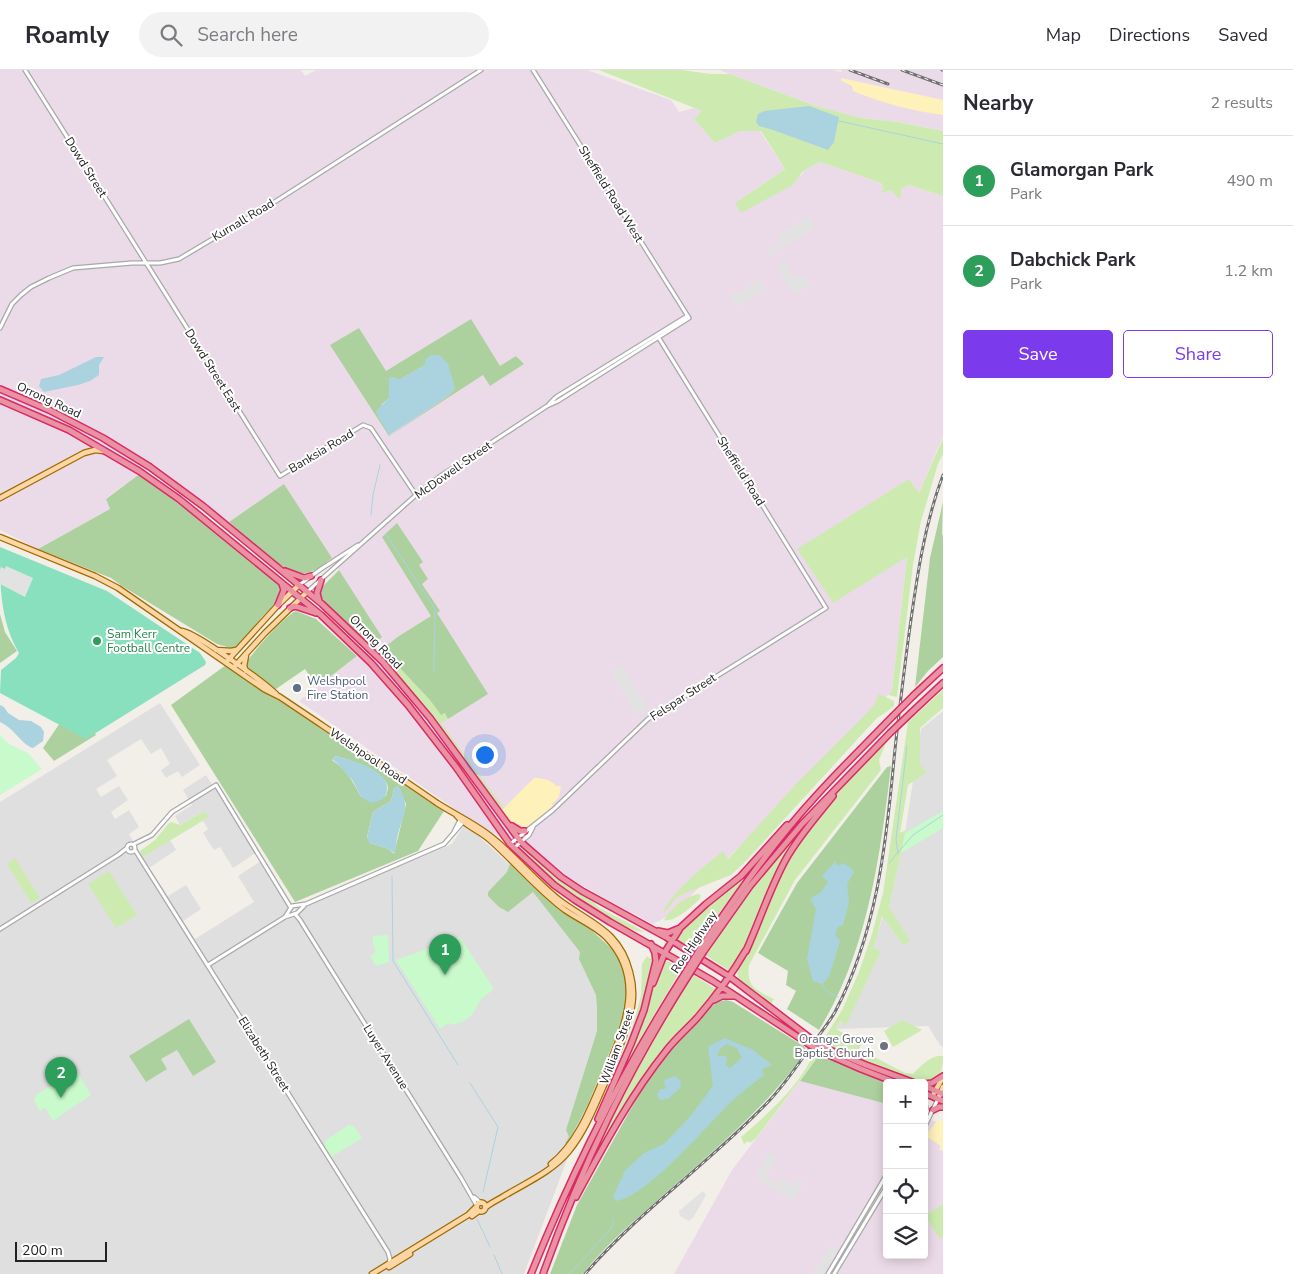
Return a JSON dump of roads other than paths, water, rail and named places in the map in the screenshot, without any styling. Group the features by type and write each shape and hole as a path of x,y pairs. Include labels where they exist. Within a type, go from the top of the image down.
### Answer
{"highway":[{"name":"Orrong Road","path":"0,389 78,424 150,467 203,506 319,602 370,649 430,718 519,840 561,877 582,891 730,976 808,1040"},
{"name":"Orrong Road","path":"0,400 41,416 85,439 156,482 321,615 371,663 408,705 441,747 512,846 554,885 575,900 665,952 688,969 722,987 808,1040"},
{"path":"279,569 304,578 311,576"},
{"path":"319,602 317,593 320,580"},
{"path":"278,605 284,590 281,583"},
{"path":"290,608 295,606 321,615"},
{"name":"Roe Highway","path":"702,950 748,880 814,797 943,668"},
{"name":"Roe Highway","path":"530,1274 582,1154 636,1053 688,969 750,886 802,824 890,733 943,683"},
{"path":"744,987 737,973 775,881 799,839 846,778"},
{"path":"650,929 666,933 680,928 741,876 814,797"},
{"path":"504,819 516,829 525,831"},
{"path":"651,985 665,952 680,928"},
{"path":"582,1154 631,1044 644,1010 656,956 650,944"},
{"path":"563,1222 597,1158 648,1075 667,1049 722,987 746,950"},
{"name":"Roe Highway","path":"543,1274 588,1158 617,1099 688,969"},
{"path":"711,1001 723,996 739,998"},
{"path":"808,1040 860,1069 886,1079"},
{"path":"824,1050 904,1079"},
{"path":"928,1084 943,1077"},
{"path":"928,1088 939,1095"},
{"path":"933,1110 943,1107"}],"main road":[{"path":"84,453 88,446 88,442 85,439"},
{"path":"0,498 84,453 95,450 108,452"},
{"name":"Welshpool Road","path":"0,537 108,582 182,631 214,649 227,661"},
{"name":"McDowell Street","path":"227,661 299,585"},
{"name":"McDowell Street","path":"234,666 307,592"},
{"name":"Welshpool Road","path":"182,631 183,634 234,666 264,690 280,697"},
{"path":"214,649 231,651 237,649"},
{"path":"246,671 244,666 248,651"},
{"name":"Welshpool Road","path":"234,666 246,671 280,697 462,819"},
{"name":"William Street","path":"372,1274 468,1215 479,1204 496,1198 543,1170 559,1157 571,1144 595,1097 624,1024 629,1003 629,984 624,964 606,937 557,903 488,839 462,819"},
{"name":"William Street","path":"377,1274 392,1262 413,1253 479,1211 483,1211 561,1160 574,1145 599,1097 631,1013 633,993 630,973 616,942 595,923 559,900 490,836 462,819"},
{"path":"939,1095 943,1077"},
{"path":"479,1204 485,1208"},
{"path":"479,1204 479,1211"},
{"path":"406,1253 425,1245"}],"street":[{"name":"Dowd Street","path":"25,70 147,264"},
{"name":"Kurnall Road","path":"0,328 12,304 31,287 73,268 132,263 147,264 174,261 183,257 481,70"},
{"name":"Sheffield Road West","path":"532,70 688,317"},
{"name":"Dowd Street East","path":"147,264 280,476"},
{"name":"McDowell Street","path":"307,592 416,495 442,476 602,367 688,317"},
{"name":"Sheffield Road","path":"658,336 826,608"},
{"name":"Banksia Road","path":"280,476 363,425 371,428 416,495"},
{"name":"McDowell Street","path":"299,585 365,541"},
{"name":"Felspar Street","path":"512,846 529,835 534,827 648,719 826,608"},
{"path":"0,929 118,855 132,849 156,831 172,812 216,784 295,910"},
{"path":"208,965 306,904 441,846 462,819"},
{"name":"Felspar Street","path":"519,840 525,831 534,827"},
{"name":"Elizabeth Street","path":"132,849 140,857 208,965 388,1252 392,1262"},
{"name":"Luyer Avenue","path":"295,910 479,1204"},
{"path":"926,1124 939,1095"},
{"path":"828,1274 883,1181"},
{"path":"834,1274 883,1193"}],"water":[{"path":"809,106 839,117 834,142 828,150 759,126 756,122 758,114 764,111"},
{"path":"431,355 440,355 448,364 455,388 448,396 389,435 376,411 389,398 389,378 395,377 399,380 425,365 425,360"},
{"path":"96,357 104,357 99,365 99,375 90,381 44,392 39,386 41,379 59,375"},
{"path":"0,705 19,720 31,721 41,727 44,732 43,741 33,748 29,747 10,728 0,722"},
{"path":"335,756 367,766 382,776 386,782 387,789 384,797 371,803 361,797 353,781 332,759"},
{"path":"398,786 404,799 405,810 397,837 395,854 389,849 370,843 367,838 373,812 391,801 394,789"},
{"path":"835,862 838,866 842,863 850,867 854,872 847,884 849,903 843,925 838,927 835,935 840,941 829,977 822,984 813,981 807,959 816,909 810,899 821,892 828,882 822,876"},
{"path":"725,1038 753,1050 772,1065 762,1069 764,1075 732,1101 672,1163 629,1197 616,1201 613,1196 625,1171 644,1153 664,1144 688,1119 713,1085 708,1047","holes":["726,1044 737,1048 742,1058 730,1068 726,1065 727,1058 725,1056 717,1056 720,1049"]},
{"path":"674,1076 680,1080 681,1087 669,1098 660,1100 657,1095 660,1089 665,1089 665,1080"}],"waterway":[{"path":"839,121 943,144"},
{"path":"371,515 373,495 380,465"},
{"path":"386,534 435,609 434,671"},
{"path":"898,853 896,839 907,746"},
{"path":"889,863 913,835 943,815"},
{"path":"392,877 393,961 458,1065"},
{"path":"822,984 827,991 838,997"},
{"path":"470,1083 498,1127 483,1192"},
{"path":"477,1219 490,1247"},
{"path":"569,1274 610,1230 613,1225 613,1219"},
{"path":"494,1255 502,1274"}],"railway":[{"path":"850,70 888,84"},
{"path":"902,70 943,85"},
{"path":"585,1274 652,1207 724,1145 775,1095 835,1012 849,982 870,921 883,857 902,685 917,577 930,515 943,475"}],"place":[{"name":"Sam Kerr Football Centre","path":"97,641"},
{"name":"Welshpool Fire Station","path":"297,688"},
{"name":"Glamorgan Park","path":"445,975"},
{"name":"Orange Grove Baptist Church","path":"884,1046"},
{"name":"Dabchick Park","path":"61,1098"}]}
